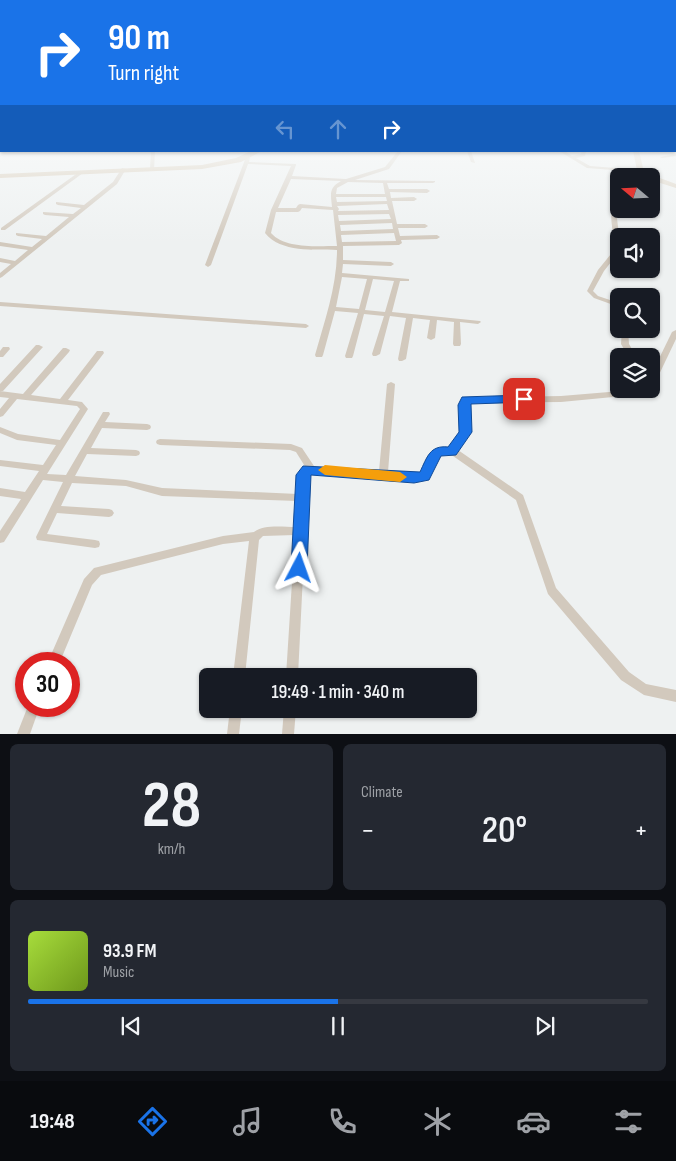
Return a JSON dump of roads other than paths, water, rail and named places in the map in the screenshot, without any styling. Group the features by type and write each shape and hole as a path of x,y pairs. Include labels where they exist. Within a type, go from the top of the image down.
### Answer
{"main road":[{"path":"660,180 676,186"}],"street":[{"path":"3,229 76,176"},
{"path":"0,276 116,183 120,176"},
{"path":"208,265 239,176"},
{"path":"319,354 332,309 340,262 339,233 334,195 336,186 361,176"},
{"path":"289,177 345,181 388,193 399,242 396,244 289,245 272,240 268,234 274,210 289,177"},
{"path":"336,208 433,182"},
{"path":"351,186 414,199"},
{"path":"334,195 427,190"},
{"path":"58,203 85,207"},
{"path":"274,210 298,210 300,206 392,212"},
{"path":"45,213 73,216"},
{"path":"610,302 596,297 590,291 601,270 618,249 614,218"},
{"path":"338,223 396,229 436,237"},
{"path":"339,233 425,226"},
{"path":"18,234 47,238"},
{"path":"0,244 33,249"},
{"path":"0,260 16,263"},
{"path":"340,262 390,264"},
{"path":"338,275 407,280"},
{"path":"349,356 371,277"},
{"path":"376,354 398,279"},
{"path":"0,304 306,326"},
{"path":"332,309 478,322"},
{"path":"402,359 410,316"},
{"path":"431,338 434,318"},
{"path":"457,344 458,321"},
{"path":"660,364 676,332"},
{"path":"0,389 39,347"},
{"path":"0,355 6,349"},
{"path":"25,397 66,350"},
{"path":"62,402 100,353"},
{"path":"383,475 391,384"},
{"path":"0,394 82,405 84,409 0,539"},
{"path":"452,452 466,432 464,405 466,400 561,400 610,395"},
{"path":"0,414 15,396"},
{"path":"95,544 41,539 69,479 106,414"},
{"path":"99,425 147,427"},
{"path":"0,430 18,438 63,443"},
{"path":"160,442 291,446 299,450 312,469"},
{"path":"85,451 136,453"},
{"path":"293,668 302,531 302,475 312,469 414,478 424,476 439,451 452,452 520,498 524,503 552,591 625,676 644,689 676,696"},
{"path":"0,463 69,479 126,483 162,492 302,498"},
{"path":"0,492 28,496"},
{"path":"55,509 109,513"},
{"path":"58,652 88,582 98,570 223,540 256,536 263,532 302,531"},
{"path":"240,668 256,536"},
{"path":"23,734 30,717"},
{"path":"233,734 235,718"},
{"path":"288,734 289,718"}]}
